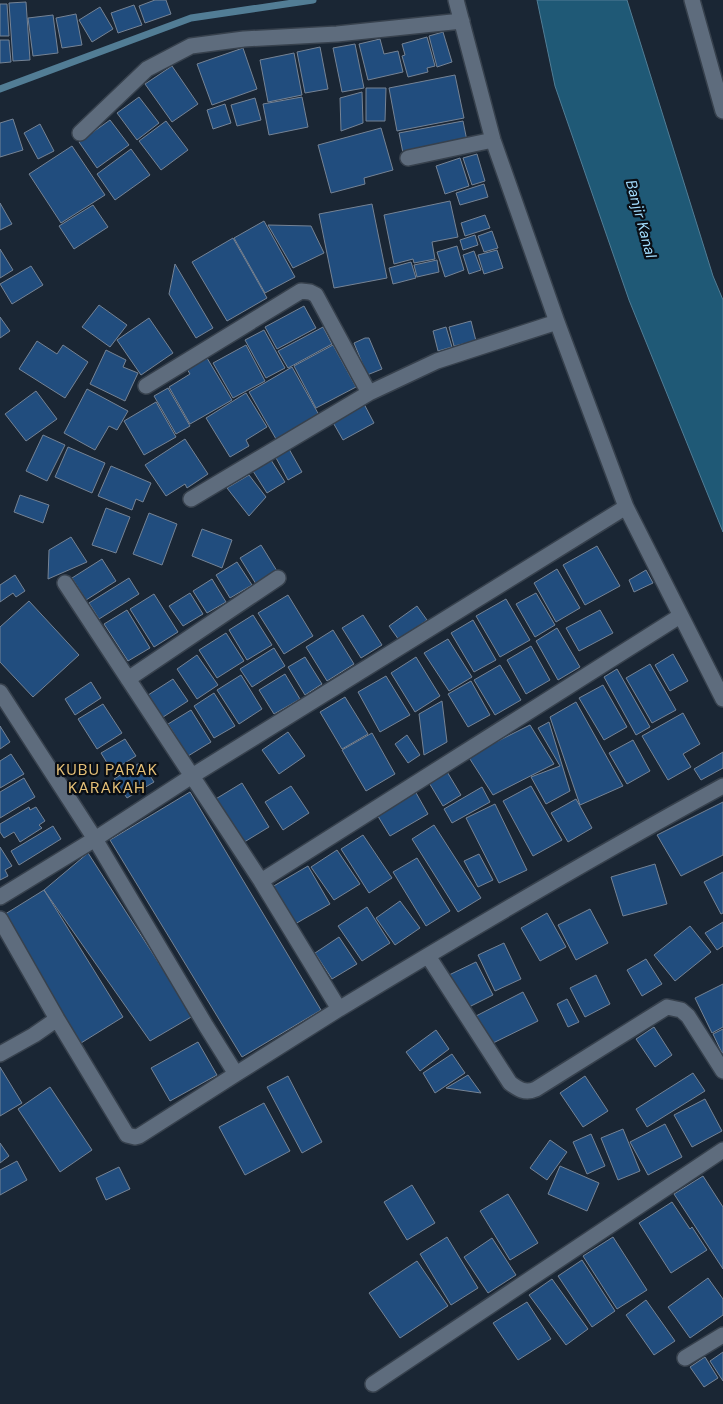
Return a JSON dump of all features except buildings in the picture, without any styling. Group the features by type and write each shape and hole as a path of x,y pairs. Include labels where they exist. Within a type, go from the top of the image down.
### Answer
{"street":[{"path":"692,0 723,111"},
{"path":"80,134 147,68 191,46 244,39 337,34 459,11 493,140 557,322 626,507 723,699"},
{"path":"408,158 493,140"},
{"path":"146,386 301,291 316,295 369,393"},
{"path":"191,499 369,393 437,361 557,322"},
{"path":"0,897 626,507"},
{"path":"128,679 278,578"},
{"path":"65,583 261,881 339,1009"},
{"path":"261,881 680,616"},
{"path":"0,692 95,839 236,1074"},
{"path":"0,919 124,1132 131,1137 139,1136 339,1009 520,900 723,786"},
{"path":"428,956 510,1083 519,1090 531,1092 536,1090 666,1007 681,1010 688,1016 723,1071"},
{"path":"0,1054 34,1035 57,1019"},
{"path":"373,1384 723,1150"},
{"path":"685,1358 723,1335"}],"water":[{"name":"Banjir Kanal","path":"537,0 627,0 713,276 723,300 723,532 629,300 555,86"}],"waterway":[{"path":"0,89 191,18 313,0"}],"district":[{"name":"KUBU PARAK KARAKAH","path":"107,778"}]}
